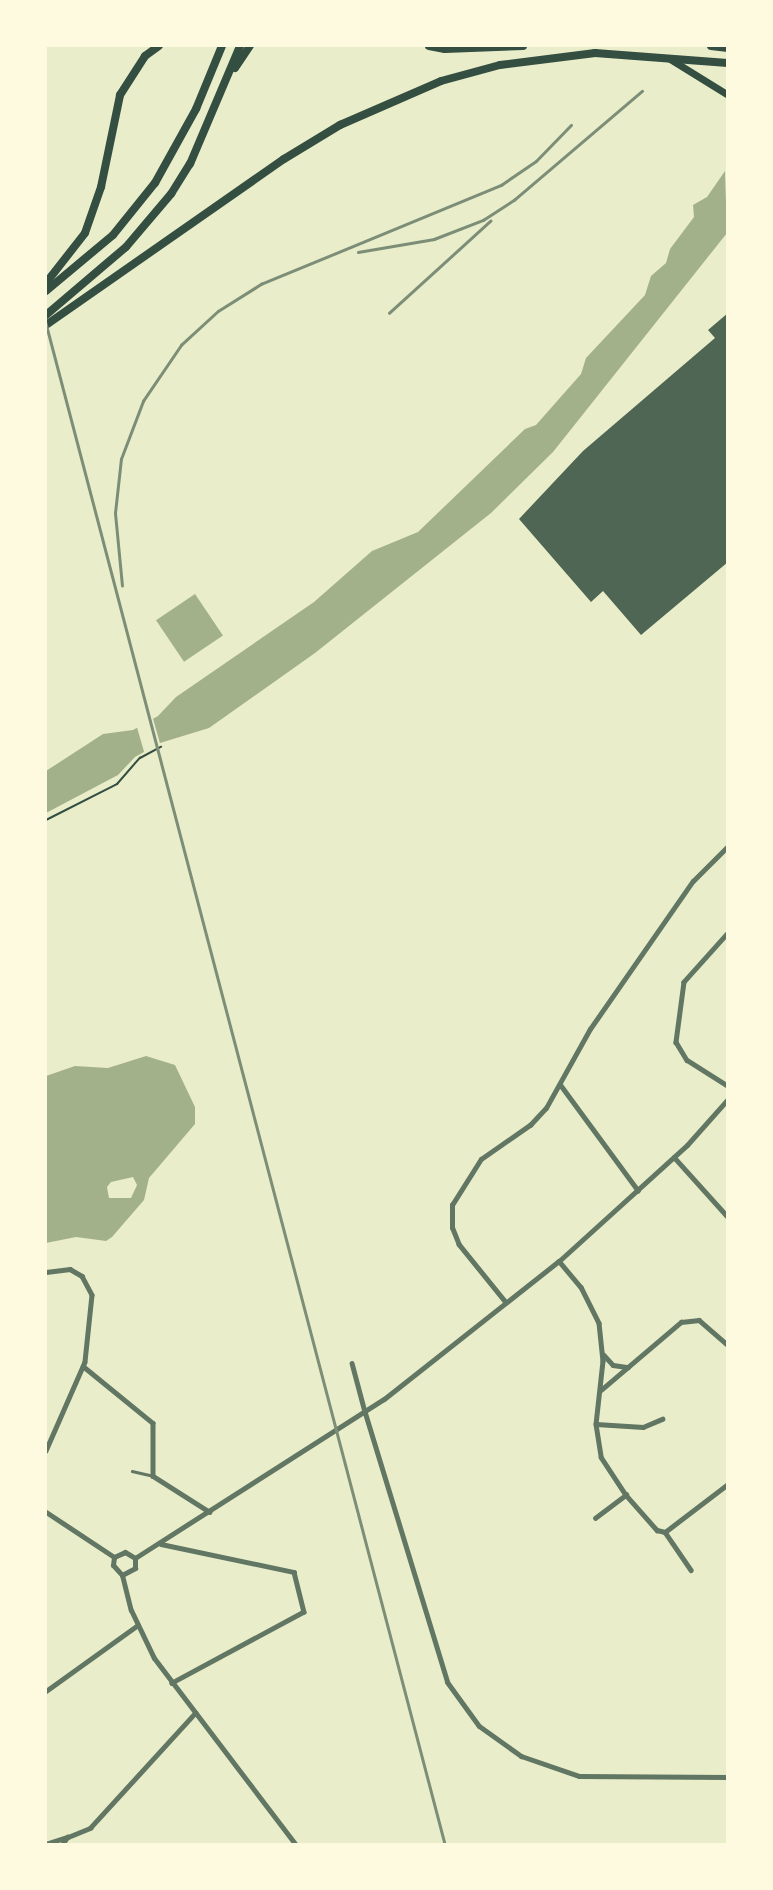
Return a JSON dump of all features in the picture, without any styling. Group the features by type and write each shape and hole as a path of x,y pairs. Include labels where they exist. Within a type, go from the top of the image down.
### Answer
{"highway":[{"path":"46,283 85,233 101,187 120,95 145,56 159,46"},
{"path":"46,291 113,235 155,183 196,109 222,46"},
{"path":"46,315 103,268 150,222 190,164 240,46"},
{"path":"226,82 250,46"},
{"path":"429,46 445,49 523,46"},
{"path":"711,46 727,48"},
{"path":"46,325 284,159 386,103 441,81 526,61 595,52 664,55 727,63"},
{"path":"664,55 727,95"}],"street":[{"path":"507,1303 459,1245 452,1228 452,1205 481,1159 538,1118 590,1028 693,881 727,847"},
{"path":"727,933 684,982 676,1042 687,1060 727,1086"},
{"path":"560,1084 638,1190"},
{"path":"135,1558 365,1413 507,1303 559,1261 674,1157 727,1099"},
{"path":"674,1157 727,1217"},
{"path":"559,1261 593,1307 603,1354 596,1424 601,1457 626,1495 657,1530 665,1532 691,1570"},
{"path":"46,1272 53,1268 70,1269 89,1286 83,1366 46,1451"},
{"path":"600,1390 669,1331 693,1319 706,1324 727,1345"},
{"path":"603,1354 613,1365 629,1367"},
{"path":"352,1363 447,1682 479,1726 521,1756 579,1776 727,1777"},
{"path":"83,1366 153,1423 153,1476 210,1513"},
{"path":"596,1424 643,1427 662,1419"},
{"path":"665,1532 727,1484"},
{"path":"595,1518 626,1495"},
{"path":"46,1512 114,1557"},
{"path":"161,1544 294,1572 304,1612 172,1683"},
{"path":"114,1557 125,1552 135,1558"},
{"path":"114,1557 114,1570 122,1575 138,1625 172,1683 295,1844"},
{"path":"122,1575 135,1568 135,1558"},
{"path":"46,1691 138,1625"},
{"path":"46,1844 90,1828 195,1713"},
{"path":"63,1844 68,1837"}],"lane":[{"path":"132,1471 153,1476"}],"path":[{"path":"46,820 117,784 140,758 161,747"}],"shaded area":[{"path":"725,171 727,233 553,452 491,513 315,653 209,728 160,743 135,757 118,775 46,813 46,771 103,734 133,730 158,716 176,697 314,602 372,551 418,532 525,429 536,425 581,374 586,358 645,295 651,276 666,263 670,249 694,217 693,205 707,197"},
{"path":"195,594 223,635 184,662 156,620"},
{"path":"146,1056 175,1065 195,1107 195,1124 149,1178 144,1200 112,1237 106,1241 76,1237 46,1243 46,1076 75,1066 108,1068","holes":["133,1177 137,1185 131,1198 109,1198 107,1187 111,1182"]}],"pier":[{"path":"152,715 161,747 145,755 136,724"}],"building":[{"path":"728,313 728,562 641,635 603,591 591,602 519,519 583,451 715,338 708,330"}],"railway":[{"path":"358,252 434,239 483,220 514,200 642,91"},
{"path":"122,586 115,513 121,459 143,401 181,345 218,311 261,284 501,185 536,161 571,125"},
{"path":"389,313 490,221"},
{"path":"46,323 445,1844"}]}
